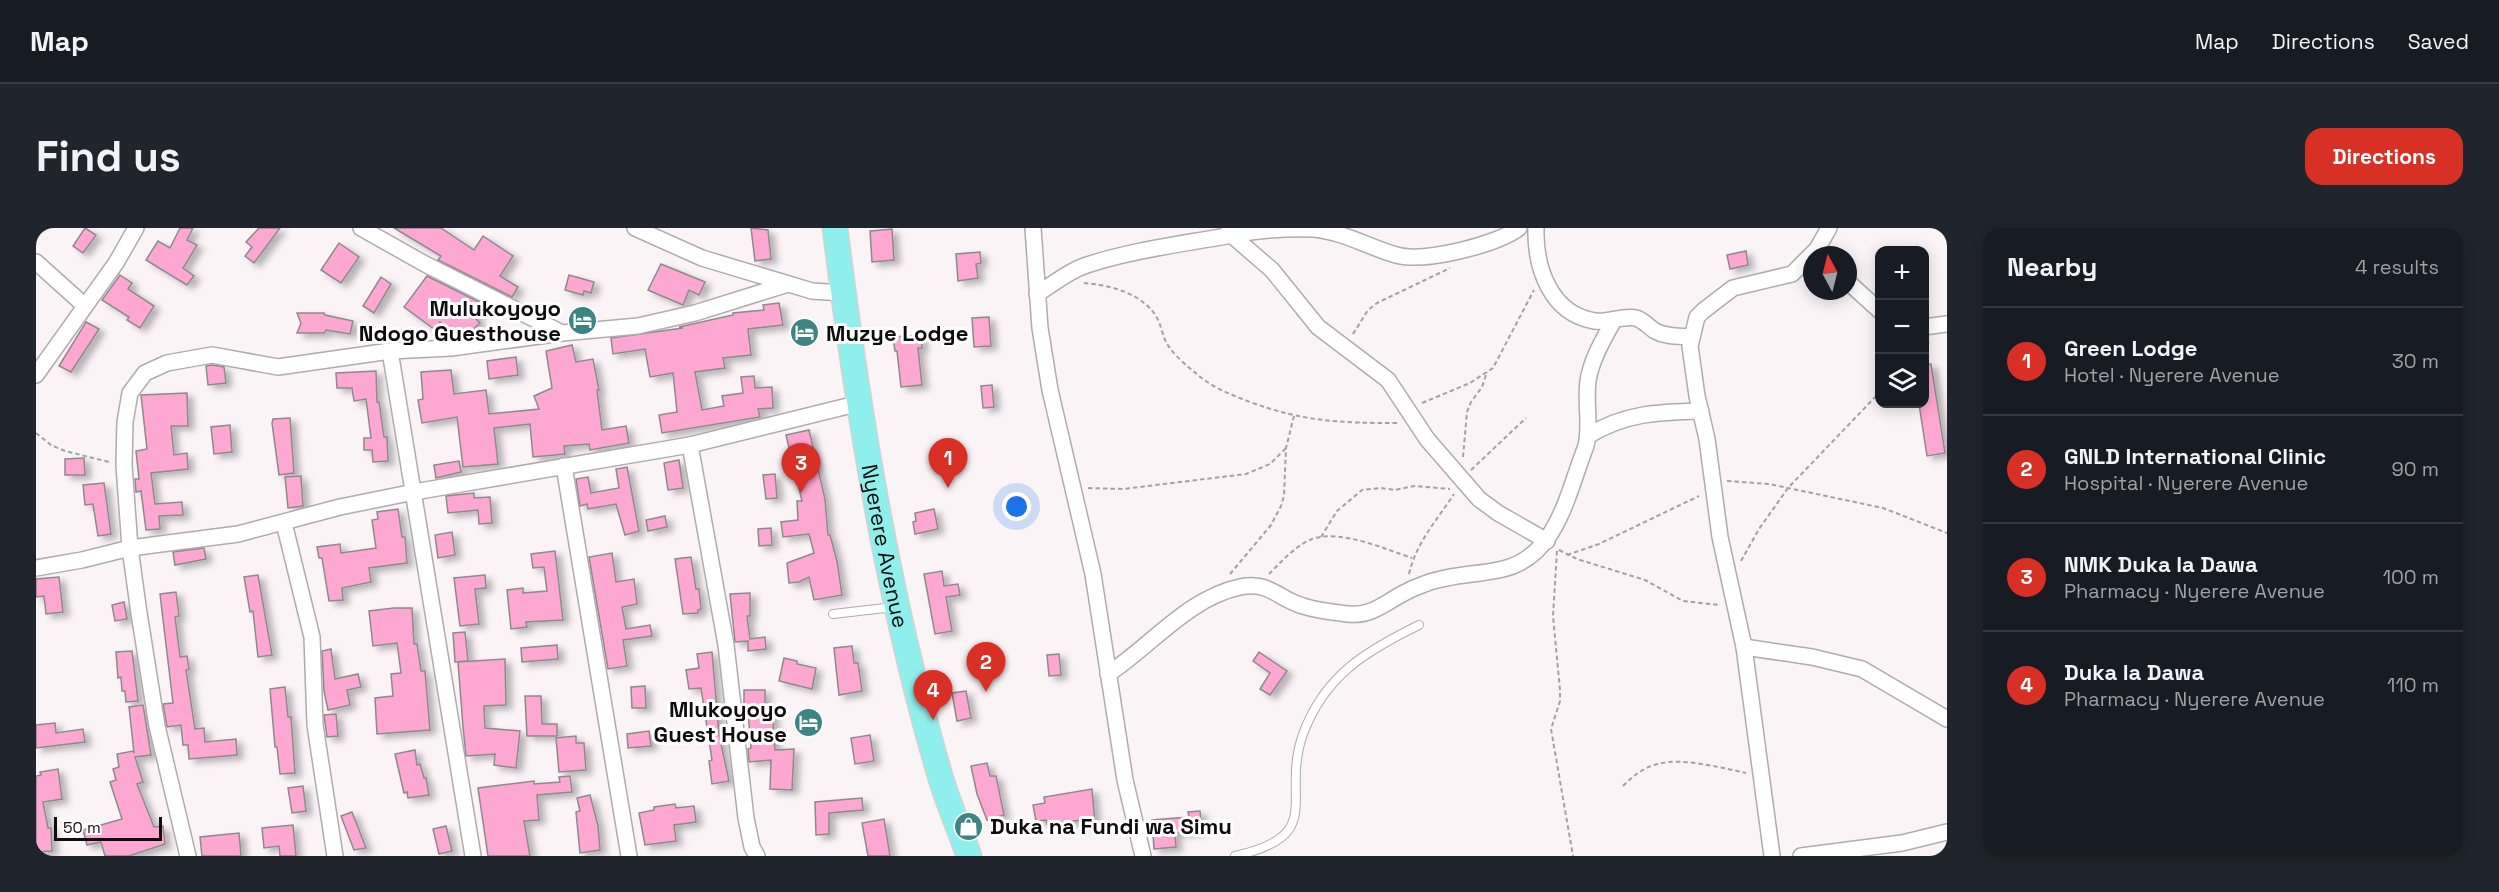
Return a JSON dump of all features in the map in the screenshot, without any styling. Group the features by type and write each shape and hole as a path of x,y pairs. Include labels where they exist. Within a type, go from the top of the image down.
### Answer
{"main road":[{"name":"Nyerere Avenue","path":"835,228 860,403 898,606 942,781 969,856"}],"street":[{"path":"36,375 116,262 136,228"},
{"path":"361,228 425,264 562,333"},
{"path":"635,228 702,258 812,291 843,293"},
{"path":"1033,228 1036,294 1050,390 1093,574 1125,780 1143,856"},
{"path":"1036,294 1084,266 1227,232 1260,229 1314,229 1340,234 1406,258 1418,258 1501,239 1519,228"},
{"path":"1536,228 1536,246 1544,278 1558,301 1576,315 1593,321 1638,319 1662,334 1692,337"},
{"path":"1822,246 1829,228"},
{"path":"1227,232 1272,270 1318,327 1380,372 1425,434 1486,505 1552,545"},
{"path":"36,262 85,306"},
{"path":"1772,856 1744,647 1729,582 1691,360 1692,337 1697,317 1713,302 1741,285 1792,274 1803,265"},
{"path":"188,856 157,726 130,548 124,465 125,422 130,393 140,378 151,369 202,355 278,367 390,351 451,348 663,322 788,284"},
{"path":"1857,290 1875,306"},
{"path":"1108,674 1143,649 1174,622 1211,597 1238,587 1258,585 1304,607 1362,614 1435,580 1510,567 1552,545 1559,518 1588,436 1588,379 1598,351 1614,320"},
{"path":"1929,326 1947,324"},
{"path":"390,351 473,856"},
{"path":"36,568 130,548 238,534 340,507 414,492 690,445 860,403"},
{"path":"1588,436 1613,422 1626,418 1650,413 1701,411"},
{"path":"690,445 726,645 746,818 752,847 757,856"},
{"path":"564,466 629,856"},
{"path":"284,523 312,637 315,725 335,856"},
{"path":"1744,647 1812,657 1862,669 1947,719"},
{"path":"1801,856 1902,843 1947,832"}],"lane":[{"path":"833,614 898,606"},
{"path":"1235,856 1272,845 1290,828 1296,806 1296,761 1304,733 1320,703 1341,674 1368,650 1419,625"}],"path":[{"path":"1346,346 1360,321 1377,303 1446,271 1459,261 1470,247"},
{"path":"1410,412 1423,402 1470,383 1497,364 1529,298 1544,278"},
{"path":"1061,279 1120,289 1155,314 1171,349 1212,386 1294,416 1325,422 1398,423 1425,434"},
{"path":"1464,479 1463,451 1467,412 1482,387 1487,372"},
{"path":"1729,582 1759,529 1788,488 1875,397"},
{"path":"1211,597 1278,515 1284,496 1286,448 1294,416"},
{"path":"1464,479 1526,418"},
{"path":"36,433 51,445 64,451 124,465"},
{"path":"1071,484 1097,490 1123,489 1246,474 1270,464 1286,448"},
{"path":"1567,555 1599,544 1713,486 1751,482 1883,508 1947,533"},
{"path":"1321,537 1337,511 1362,490 1381,488 1395,490 1414,486 1457,489 1439,519 1421,540 1413,559 1406,592"},
{"path":"1258,585 1291,553 1313,539 1321,537 1336,537 1374,545 1413,559"},
{"path":"1552,545 1567,555 1640,578 1683,601 1735,606"},
{"path":"1552,545 1553,616 1560,701 1551,729 1573,856"},
{"path":"1623,786 1646,768 1662,762 1699,765 1760,776"}],"building":[{"path":"85,228 96,235 83,253 73,246"},
{"path":"180,228 193,228 187,240 197,245 183,268 194,276 187,285 146,260 158,241 170,248"},
{"path":"259,228 280,228 254,263 245,256 252,247 246,242"},
{"path":"394,228 441,228 474,250 483,236 513,256 500,276 518,287 512,297 438,260 441,256"},
{"path":"751,228 768,230 771,259 755,261"},
{"path":"892,229 894,260 872,262 870,231"},
{"path":"339,243 359,257 341,283 321,270"},
{"path":"1746,251 1748,265 1730,269 1727,255"},
{"path":"980,252 981,263 976,264 978,278 958,281 956,254"},
{"path":"661,264 705,282 699,295 689,290 683,305 648,290"},
{"path":"120,275 132,283 128,289 154,306 140,328 127,320 129,317 102,300"},
{"path":"569,275 594,282 591,293 584,291 583,295 565,290"},
{"path":"427,276 483,304 475,318 480,323 466,336 456,338 440,322 434,329 404,307"},
{"path":"381,277 391,284 374,313 363,306"},
{"path":"779,303 783,325 748,329 751,355 723,358 725,368 695,372 702,410 724,406 722,396 743,393 741,377 754,376 755,388 772,387 773,408 758,409 760,417 662,433 659,415 677,412 673,373 650,377 645,349 613,354 611,338 683,328 679,327 733,315 733,313 764,310 763,305"},
{"path":"297,313 324,313 353,321 350,334 326,330 324,333 297,333 301,323"},
{"path":"989,317 991,346 974,347 972,318"},
{"path":"86,322 99,329 71,372 59,366"},
{"path":"921,335 922,348 918,348 922,385 901,387 893,337"},
{"path":"572,345 576,362 593,359 599,390 597,390 602,430 626,426 629,443 590,450 589,444 564,446 565,454 533,457 530,424 494,428 498,464 463,467 457,417 422,423 418,400 423,399 421,372 451,370 454,394 486,390 489,414 539,409 534,396 552,388 546,351"},
{"path":"516,357 518,375 489,379 487,361"},
{"path":"1929,364 1931,364 1945,453 1927,456 1920,408 1929,408"},
{"path":"206,366 224,367 226,383 208,385"},
{"path":"376,371 377,402 379,402 384,437 387,437 388,461 373,462 372,450 364,450 364,438 371,438 366,399 354,401 352,388 337,388 336,373"},
{"path":"992,385 994,407 983,408 981,386"},
{"path":"187,393 188,426 171,426 174,455 187,453 188,469 151,473 155,504 182,502 183,515 159,516 160,529 146,530 141,491 136,492 135,479 139,479 136,451 147,449 141,395"},
{"path":"290,418 294,473 279,475 272,423 273,419"},
{"path":"230,425 232,452 214,454 211,427"},
{"path":"809,430 825,499 828,535 830,535 837,561 842,595 814,600 809,577 799,582 789,583 787,563 814,553 809,534 783,537 781,522 798,520 797,501 802,501 786,435"},
{"path":"84,458 85,475 65,475 65,459"},
{"path":"679,460 683,488 668,490 664,463"},
{"path":"459,461 461,472 436,478 434,465"},
{"path":"627,467 639,531 625,535 616,504 588,509 587,504 580,506 576,479 588,477 591,493 619,488 616,469"},
{"path":"775,474 777,498 766,499 763,475"},
{"path":"301,476 303,506 288,508 285,477"},
{"path":"104,483 111,534 98,536 93,504 85,505 83,485"},
{"path":"474,493 474,498 490,497 492,523 479,524 478,510 448,513 446,496"},
{"path":"398,509 402,537 405,537 407,563 369,568 371,582 342,588 343,600 329,601 322,558 319,558 317,547 340,544 341,553 376,548 372,520 378,519 377,512"},
{"path":"934,509 938,529 915,534 913,522 916,521 915,513"},
{"path":"665,516 667,527 648,531 646,520"},
{"path":"771,528 772,545 759,546 758,529"},
{"path":"452,532 455,555 438,558 435,535"},
{"path":"204,548 206,559 175,565 173,552"},
{"path":"555,551 563,620 526,622 527,627 511,629 507,590 523,588 523,593 547,591 544,567 533,568 531,554"},
{"path":"612,553 616,582 634,579 637,604 622,607 626,629 650,625 652,636 623,640 627,666 608,669 589,557"},
{"path":"691,557 696,589 699,589 701,609 698,613 683,614 675,559"},
{"path":"942,571 944,586 958,584 960,595 946,597 952,631 935,634 924,574"},
{"path":"258,575 272,655 258,657 253,611 250,612 244,577"},
{"path":"485,575 486,588 475,589 479,624 460,626 454,578"},
{"path":"59,577 63,612 46,614 44,596 36,597 36,579"},
{"path":"176,592 179,616 175,617 180,657 187,656 189,669 186,670 195,729 204,728 205,742 236,739 237,755 189,759 188,745 183,745 181,725 167,727 163,704 173,703 160,594"},
{"path":"750,593 750,616 747,616 750,639 765,637 766,649 748,651 748,641 735,642 730,594"},
{"path":"124,602 127,619 115,621 112,605"},
{"path":"412,608 414,644 417,644 421,671 425,671 430,730 377,734 375,698 393,696 391,674 401,673 397,643 373,646 369,611"},
{"path":"465,632 468,661 455,662 453,633"},
{"path":"557,645 558,659 522,662 521,648"},
{"path":"852,646 854,663 858,663 862,691 839,695 834,648"},
{"path":"331,649 335,679 358,674 361,687 347,690 350,705 328,710 324,691 322,651"},
{"path":"132,651 138,701 126,702 121,677 118,678 116,652"},
{"path":"712,652 719,734 729,781 712,784 709,761 712,760 701,688 689,689 686,670 699,668 697,654"},
{"path":"1259,652 1287,671 1270,695 1260,689 1270,673 1253,661"},
{"path":"1059,654 1061,675 1049,676 1047,655"},
{"path":"784,658 797,661 797,664 816,668 812,689 779,681"},
{"path":"505,659 506,705 484,706 485,728 520,731 516,768 494,765 495,754 466,756 463,727 458,662"},
{"path":"645,686 646,708 632,708 631,687"},
{"path":"285,687 288,717 291,717 295,773 280,774 277,747 275,747 270,689"},
{"path":"744,690 765,690 765,708 772,708 775,750 794,749 792,790 770,789 771,760 749,762 748,749 751,748 748,712 744,712"},
{"path":"966,691 971,718 957,721 952,693"},
{"path":"525,696 541,696 542,724 557,724 557,736 527,736"},
{"path":"143,705 151,755 135,757 143,782 137,784 154,827 163,826 165,844 129,856 105,856 101,842 87,845 83,830 122,819 110,782 116,780 113,769 119,767 117,754 133,751 134,753 129,707"},
{"path":"336,714 338,736 327,737 324,715"},
{"path":"55,723 56,733 83,729 85,742 36,748 36,725"},
{"path":"649,731 651,746 628,748 627,734"},
{"path":"870,735 874,761 855,764 851,738"},
{"path":"576,736 576,743 584,743 586,770 559,772 556,738"},
{"path":"415,750 417,765 420,764 424,778 426,778 429,795 408,798 407,792 404,793 395,754"},
{"path":"987,763 990,776 996,776 1004,815 987,820 977,794 971,766"},
{"path":"58,769 62,799 43,802 48,828 51,828 52,851 36,852 36,776 41,775 40,772"},
{"path":"570,776 572,792 537,795 539,820 524,821 530,856 488,856 478,788 534,781 534,784 560,782 559,777"},
{"path":"303,786 306,811 292,813 288,788"},
{"path":"1092,789 1095,824 1084,825 1083,820 1047,824 1046,820 1036,821 1033,805 1045,803 1044,797"},
{"path":"590,795 598,826 600,850 580,853 576,812 580,811 577,798"},
{"path":"862,798 863,810 829,813 829,834 816,835 815,802"},
{"path":"675,804 676,808 694,806 696,822 674,825 676,841 645,845 639,813 654,810 654,807"},
{"path":"1200,811 1202,830 1175,833 1176,847 1154,849 1152,820 1189,817 1188,812"},
{"path":"352,812 366,848 354,850 341,816"},
{"path":"884,819 890,856 868,856 862,823"},
{"path":"293,825 296,856 280,856 279,846 264,848 262,828"},
{"path":"446,826 452,851 439,854 433,829"},
{"path":"239,833 241,856 202,856 200,837"}],"place":[{"name":"Mulukoyoyo Ndogo Guesthouse","path":"582,321"},
{"name":"Muzye Lodge","path":"805,333"},
{"name":"Green Lodge","path":"948,488"},
{"name":"NMK Duka la Dawa","path":"801,493"},
{"name":"GNLD International Clinic","path":"986,692"},
{"name":"Duka la Dawa","path":"933,720"},
{"name":"Mlukoyoyo Guest House","path":"808,722"},
{"name":"Duka na Fundi wa Simu","path":"969,826"}]}
